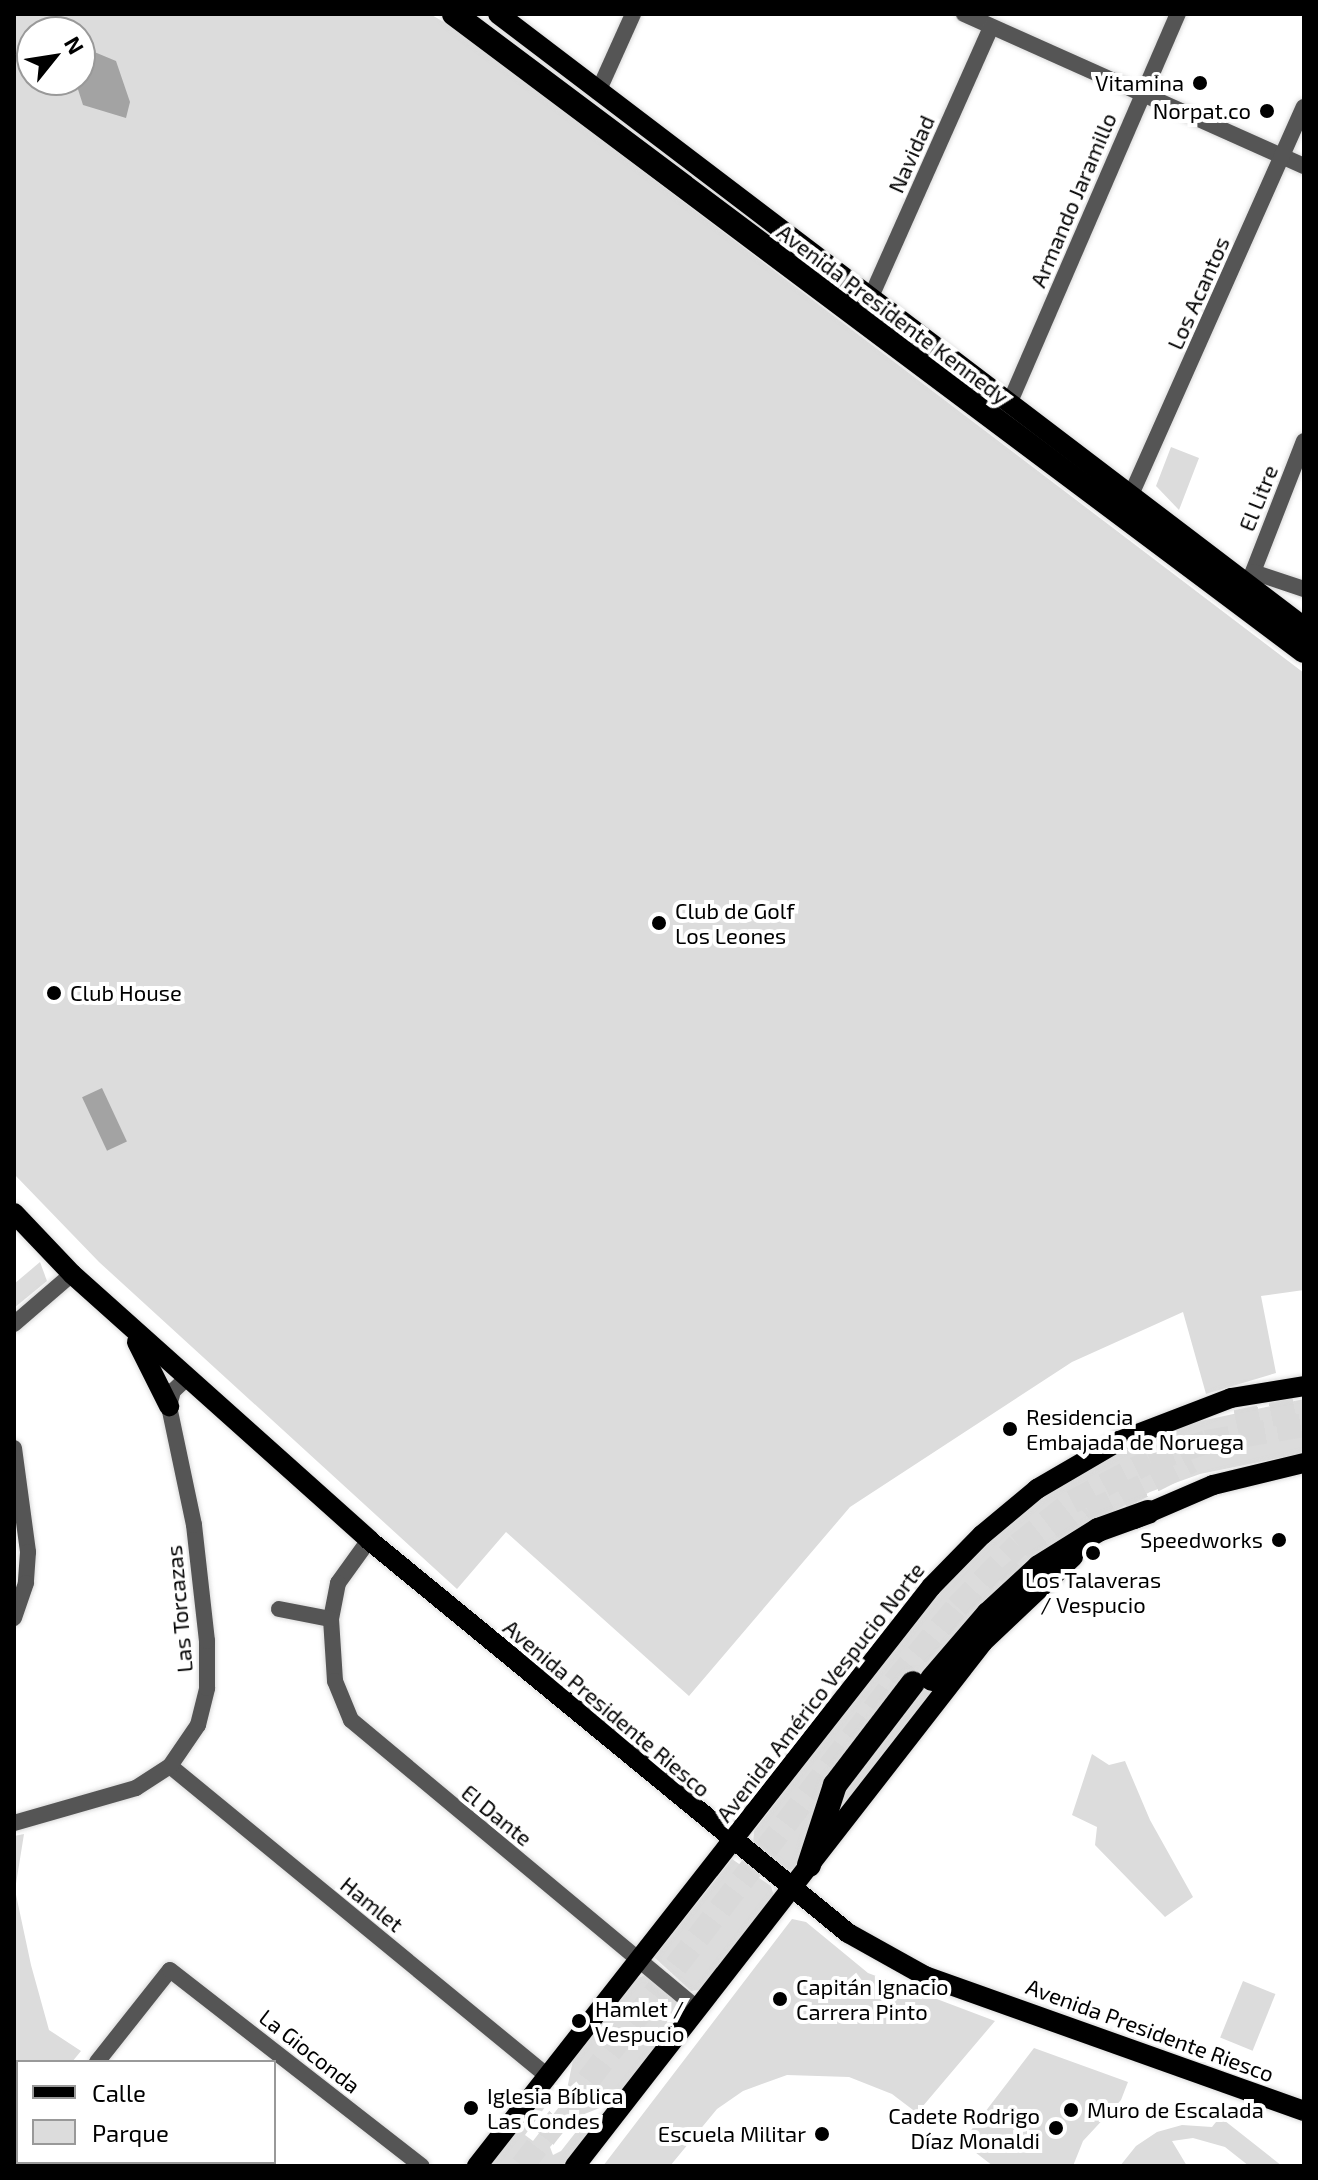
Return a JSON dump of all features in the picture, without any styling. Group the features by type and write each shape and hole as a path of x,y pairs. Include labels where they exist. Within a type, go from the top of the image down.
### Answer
{"highway":[{"name":"Avenida Presidente Kennedy","path":"454,14 1304,651"},
{"path":"809,1865 841,1773 922,1681 996,1605 1039,1567 1098,1530 1148,1512"}],"main road":[{"path":"498,14 1304,627"},
{"path":"1197,547 1253,572"},
{"name":"Avenida Presidente Riesco","path":"14,1213 72,1274 124,1322 369,1540 789,1890 866,1945 925,1976 1304,2111"},
{"path":"124,1322 169,1406"},
{"name":"Avenida Américo Vespucio Norte","path":"477,2166 931,1587 1009,1512 1062,1472 1147,1428 1231,1398 1304,1386"},
{"path":"575,2166 1007,1614 1062,1565 1148,1512 1240,1477 1304,1463"}],"street":[{"path":"598,92 633,14"},
{"path":"964,14 1145,91 1304,166"},
{"name":"Armando Jaramillo","path":"1009,404 1178,14"},
{"name":"Navidad","path":"870,299 991,27"},
{"name":"Los Acantos","path":"1130,497 1304,107"},
{"name":"El Litre","path":"1253,572 1304,443"},
{"path":"1253,572 1304,589"},
{"path":"14,1324 72,1274"},
{"path":"169,1406 173,1391 188,1377"},
{"name":"Las Torcazas","path":"14,1823 136,1788 170,1766 203,1713 208,1656 194,1525 169,1406"},
{"path":"14,1448 28,1552 26,1583 14,1618"},
{"name":"El Dante","path":"369,1540 338,1583 331,1619 337,1692 357,1728 698,2009"},
{"path":"279,1609 331,1619"},
{"name":"Hamlet","path":"170,1766 547,2076"},
{"name":"La Gioconda","path":"99,2060 170,1970 422,2166"}],"green space":[{"name":"Club de Golf Los Leones","path":"14,14 430,14 456,29 1304,673 1304,1290 1261,1296 1276,1373 1206,1394 1183,1312 1072,1362 850,1507 689,1696 506,1532 457,1589 99,1262 14,1174"},
{"path":"1171,447 1199,458 1179,510 1156,486"},
{"path":"40,1262 47,1281 14,1308 14,1284"},
{"path":"1304,1399 1304,1453 1200,1474 1150,1492 1085,1527 1021,1575 928,1675 939,1686 835,1821 854,1765 920,1682 908,1674 841,1762 795,1868 784,1872 753,1845 754,1831 922,1610 1005,1525 1080,1469 1163,1429"},
{"path":"1092,1754 1109,1765 1125,1761 1150,1820 1193,1897 1165,1917 1095,1845 1097,1827 1072,1815"},
{"path":"24,1834 15,1890 49,2030 81,2051 74,2060 16,2060 14,2129 14,1836"},
{"path":"732,1859 771,1886 774,1896 699,1990 691,1991 654,1957"},
{"path":"792,1919 806,1922 868,1973 995,2021 917,2113 892,2094 849,2077 787,2075 743,2091 717,2109 670,2166 603,2166"},
{"path":"645,1975 680,2004 682,2013 612,2103 577,2117 550,2147 553,2155 561,2151 583,2123 592,2130 563,2166 488,2166 544,2095 548,2103 525,2135 533,2141 565,2099 573,2060 636,1979"},
{"path":"1243,1981 1275,1994 1253,2051 1220,2038"},
{"path":"1034,2048 1128,2082 1121,2100 1083,2141 1073,2166 993,2166 962,2142"},
{"path":"1220,2117 1282,2166 1249,2166 1225,2147 1193,2138 1172,2141 1187,2166 1120,2166 1136,2146 1157,2132 1182,2125 1212,2127"}],"shaded area":[{"path":"96,53 116,61 130,102 126,118 83,105 80,96 96,96"},
{"path":"102,1088 127,1141 107,1151 82,1097"}],"tunnel":[{"path":"1236,1422 1304,1408"},
{"path":"522,2166 894,1683 957,1607 1018,1545 1072,1502 1150,1461 1206,1442 1304,1425"},
{"path":"1002,1583 1089,1513 1192,1461"}],"place":[{"name":"Vitamina","path":"1200,83"},
{"name":"Norpat.co","path":"1267,111"},
{"name":"Club de Golf Los Leones","path":"659,923"},
{"name":"Club House","path":"54,993"},
{"name":"Residencia Embajada de Noruega","path":"1010,1429"},
{"name":"Speedworks","path":"1279,1540"},
{"name":"Los Talaveras / Vespucio","path":"1093,1553"},
{"name":"Capitán Ignacio Carrera Pinto","path":"780,1999"},
{"name":"Hamlet / Vespucio","path":"579,2021"},
{"name":"Iglesia Bíblica Las Condes","path":"471,2108"},
{"name":"Muro de Escalada","path":"1071,2110"},
{"name":"Cadete Rodrigo Díaz Monaldi","path":"1056,2128"},
{"name":"Escuela Militar","path":"822,2134"}]}
